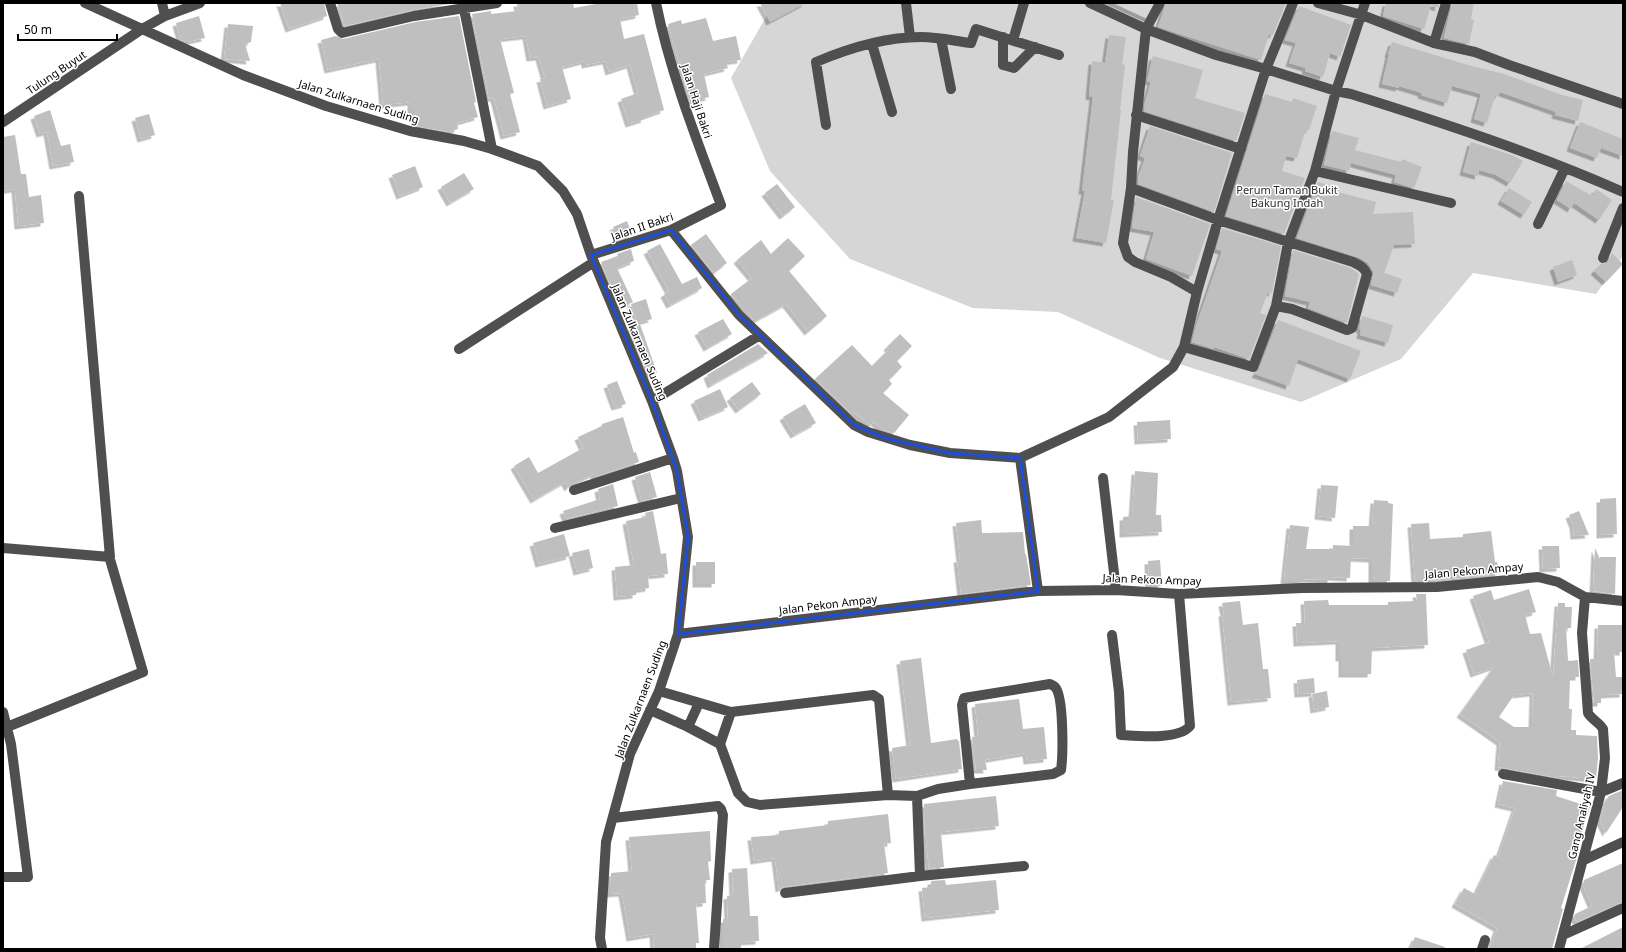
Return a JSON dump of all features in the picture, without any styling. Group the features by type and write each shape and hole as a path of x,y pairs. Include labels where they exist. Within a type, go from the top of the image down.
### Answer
{"street":[{"name":"Jalan Zulkarnaen Suding","path":"85,3 244,75 326,106 410,131 464,140 538,166 563,191 577,214 592,259 652,401 673,458 677,471 688,537 678,634 659,691 630,754 606,842 600,938 602,949"},
{"path":"162,3 166,16"},
{"name":"Tulung Buyut","path":"3,122 142,29 166,16 200,3"},
{"path":"330,3 338,29 342,33 414,16 497,3"},
{"name":"Jalan Haji Bakri","path":"656,3 660,24 686,111 721,205"},
{"path":"906,3 910,37"},
{"path":"1013,40 1024,3"},
{"path":"1090,3 1146,29 1216,56 1351,94 1456,127 1584,175 1623,192"},
{"path":"1160,3 1146,29 1136,115 1131,188 1123,243 1128,257 1135,262 1170,277 1197,292"},
{"path":"671,230 739,315 854,425 868,432 910,446 950,453 1020,458 1109,417 1173,367 1184,347 1197,292 1218,220 1266,69 1293,3"},
{"path":"1318,3 1362,15 1434,43 1475,52 1623,104"},
{"path":"1184,347 1254,367 1276,306 1288,243 1315,171 1336,91 1365,3"},
{"path":"1434,43 1446,3"},
{"path":"464,8 492,149"},
{"path":"826,126 816,62 839,52 910,37 971,43 976,29 1059,55"},
{"path":"1003,37 1003,65 1014,68 1035,47"},
{"path":"941,39 951,89"},
{"path":"872,44 892,112"},
{"path":"1136,115 1241,149"},
{"path":"1538,224 1565,168"},
{"path":"1315,171 1451,203"},
{"path":"1131,188 1218,220 1358,264 1367,274 1352,328 1350,330 1343,329 1292,309 1276,306"},
{"path":"7,727 143,672 110,556 79,196"},
{"name":"Jalan II Bakri","path":"459,349 592,259 671,230 721,205"},
{"path":"1603,258 1623,208"},
{"path":"652,401 760,335"},
{"path":"574,490 673,458"},
{"path":"1020,458 1038,591"},
{"path":"1103,478 1116,590"},
{"path":"555,528 681,498"},
{"path":"3,548 110,556"},
{"name":"Jalan Pekon Ampay","path":"678,634 1038,591 1116,590 1179,594 1302,588 1437,586 1538,577 1558,582 1585,597 1623,601"},
{"path":"1112,635 1119,692 1121,735 1168,736 1188,729 1190,726 1179,594"},
{"name":"Gang Analiyah IV","path":"1559,949 1601,792 1605,758 1603,729 1601,725 1588,713 1582,633 1585,597"},
{"path":"731,712 720,744 738,793 747,802 760,805 888,795 917,796 938,789 1053,774 1061,770 1062,715 1058,691 1055,686 1050,684 964,698 962,705 970,784"},
{"path":"659,691 699,704 731,712 873,695 876,696 879,699 888,795"},
{"path":"688,727 699,704"},
{"path":"650,710 688,727 720,744"},
{"path":"3,712 11,744 28,877 3,877"},
{"path":"1503,774 1601,792 1623,782"},
{"path":"917,796 920,876"},
{"path":"613,818 718,806 721,809 723,815 714,949"},
{"path":"1584,860 1623,842"},
{"path":"785,893 920,876 1024,866"},
{"path":"1563,935 1623,908"}],"highlighted area":[{"path":"671,230 739,315 854,425 885,438 950,453 1020,458 1038,591 678,634 688,537 677,471 652,401 591,255"}],"green space":[{"name":"Perum Taman Bukit Bakung Indah","path":"774,3 1623,3 1623,256 1596,294 1473,273 1401,359 1301,402 1160,358 1058,312 973,308 850,259 770,171 731,78"}],"building":[{"path":"280,3 324,3 327,16 289,29"},
{"path":"337,3 455,3 413,10 345,26"},
{"path":"517,3 573,3 574,8 596,4 595,3 637,3 639,15 620,19 624,39 644,34 664,110 644,117 645,119 629,124 621,99 638,93 630,65 609,72 606,61 585,65 585,61 562,67 571,99 547,106 540,79 545,78 539,57 530,58 526,36 500,39 514,93 510,94 520,132 504,136 494,98 489,99 472,14 491,11 491,14 518,11"},
{"path":"760,3 806,3 770,22"},
{"path":"1166,3 1286,3 1273,35 1269,34 1261,60 1158,27"},
{"path":"1386,3 1439,3 1438,8 1431,5 1424,29 1383,16"},
{"path":"1452,3 1474,3 1471,19 1474,20 1469,44 1444,38"},
{"path":"1299,6 1351,25 1340,57 1330,53 1323,77 1305,71 1306,68 1289,63 1296,43 1285,40"},
{"path":"199,16 205,38 187,42 181,40 176,23"},
{"path":"459,16 476,102 474,103 478,117 457,123 458,129 449,132 416,126 415,110 411,110 411,102 383,105 379,59 328,70 321,40 336,36 343,39 415,22"},
{"path":"706,18 713,41 736,36 741,60 726,62 728,68 704,74 709,97 690,102 668,24 681,20 682,24"},
{"path":"228,24 253,26 251,42 245,44 250,61 224,59"},
{"path":"1109,35 1126,37 1122,64 1125,65 1121,110 1111,200 1114,200 1106,243 1076,238 1085,191 1082,191 1093,97 1089,96 1092,61 1105,63"},
{"path":"1392,42 1468,65 1504,74 1562,95 1583,100 1578,121 1555,115 1556,112 1500,92 1498,96 1495,96 1487,123 1474,119 1481,94 1452,86 1447,103 1399,86 1399,88 1382,84"},
{"path":"1153,56 1203,70 1195,98 1245,113 1236,141 1144,111 1151,82 1147,81"},
{"path":"1265,94 1292,102 1293,98 1317,106 1309,130 1306,129 1297,158 1286,156 1282,171 1305,178 1284,234 1226,216"},
{"path":"50,110 61,146 70,144 74,162 53,166 47,132 40,134 34,116"},
{"path":"149,114 155,135 141,139 135,118"},
{"path":"1580,122 1623,139 1623,156 1601,148 1597,158 1570,148"},
{"path":"1150,126 1232,153 1214,212 1138,184 1138,177 1145,158 1140,156"},
{"path":"1332,131 1359,138 1355,150 1401,162 1402,159 1422,167 1414,188 1394,182 1396,175 1351,163 1349,171 1324,165"},
{"path":"15,135 21,174 26,174 29,197 41,195 44,223 18,226 15,189 3,191 3,137"},
{"path":"1471,142 1512,155 1523,161 1510,183 1496,175 1479,170 1478,176 1463,172"},
{"path":"415,166 423,187 400,196 392,175"},
{"path":"464,173 474,189 450,203 441,187"},
{"path":"1566,181 1592,196 1596,189 1612,200 1599,220 1574,203 1571,209 1557,200"},
{"path":"1318,182 1339,188 1338,192 1376,202 1373,214 1413,212 1415,244 1394,245 1384,273 1402,279 1397,293 1371,285 1373,271 1368,263 1360,258 1297,238"},
{"path":"777,184 795,207 783,216 765,193"},
{"path":"1509,188 1532,202 1524,215 1501,201"},
{"path":"1136,197 1210,224 1192,276 1146,259 1154,232 1132,228"},
{"path":"627,221 632,235 618,240 613,227"},
{"path":"1222,228 1281,246 1272,293 1268,292 1260,313 1266,315 1249,359 1214,347 1214,349 1192,342 1196,326 1222,251 1216,249"},
{"path":"706,234 727,263 714,273 691,245"},
{"path":"788,238 805,256 789,271 827,316 808,332 786,304 755,321 731,294 752,278 737,260 761,240 771,254"},
{"path":"660,244 682,284 697,277 702,288 670,305 664,294 669,291 647,251"},
{"path":"631,249 634,261 617,268 633,302 620,308 601,262 618,256 617,254"},
{"path":"1293,250 1351,268 1359,274 1347,323 1308,308 1310,302 1285,296"},
{"path":"1612,253 1623,264 1606,282 1594,271 1601,264 1607,263"},
{"path":"1572,260 1577,275 1558,282 1553,267"},
{"path":"646,299 652,319 637,323 631,304"},
{"path":"1362,316 1393,325 1388,343 1360,335 1361,330 1359,329"},
{"path":"723,319 732,334 707,348 698,332"},
{"path":"1278,320 1361,351 1350,379 1298,359 1289,386 1255,374 1259,369"},
{"path":"640,324 657,373 649,376 629,328"},
{"path":"900,334 912,346 897,361 902,367 889,380 892,384 883,393 909,415 894,433 884,430 874,422 870,425 855,413 853,415 815,379 852,345 872,366 889,349 887,347"},
{"path":"758,344 768,353 711,385 707,375"},
{"path":"617,381 626,404 615,407 607,385"},
{"path":"752,382 761,394 739,410 730,398"},
{"path":"720,389 728,407 702,418 694,401"},
{"path":"805,404 816,423 794,435 783,417"},
{"path":"623,417 634,453 636,452 639,462 594,477 594,474 572,484 568,488 565,482 534,500 514,466 529,457 538,473 583,448 578,437 602,426 602,424"},
{"path":"1170,420 1171,439 1138,441 1137,422"},
{"path":"1135,471 1158,473 1156,515 1161,515 1162,532 1123,534 1123,517 1132,516"},
{"path":"650,472 657,497 642,501 635,477"},
{"path":"613,484 618,506 566,519 563,511 600,499 598,489"},
{"path":"1321,485 1338,486 1335,518 1318,516"},
{"path":"1616,498 1617,534 1600,535 1600,499"},
{"path":"1374,500 1388,501 1388,503 1393,504 1390,581 1372,581 1372,559 1351,558 1350,578 1331,577 1331,580 1303,579 1303,581 1284,581 1290,525 1309,527 1306,549 1333,549 1333,545 1353,546 1353,526 1372,526"},
{"path":"653,511 661,554 666,553 668,574 648,576 649,588 636,590 636,595 617,597 615,567 634,565 626,521 646,517 645,513"},
{"path":"1579,511 1589,535 1574,536 1573,525 1569,515"},
{"path":"981,520 982,533 1023,532 1025,554 1031,585 961,594 957,559 960,559 956,523"},
{"path":"1429,523 1430,539 1463,537 1463,534 1491,531 1495,562 1497,562 1499,574 1432,581 1415,581 1411,524"},
{"path":"564,534 570,556 539,564 533,543"},
{"path":"1542,546 1559,546 1560,568 1543,569"},
{"path":"1595,548 1600,559 1600,557 1616,557 1615,594 1593,591"},
{"path":"589,549 593,568 577,572 572,553"},
{"path":"1160,560 1162,586 1149,586 1148,561"},
{"path":"696,562 715,562 715,584 696,584"},
{"path":"1529,589 1536,612 1525,615 1530,634 1541,633 1553,677 1558,603 1565,603 1565,607 1572,607 1571,628 1566,628 1568,660 1578,660 1579,677 1570,677 1569,709 1572,709 1571,730 1576,730 1576,735 1597,736 1598,758 1596,779 1559,776 1559,778 1498,767 1500,742 1460,714 1494,667 1474,674 1466,650 1489,642 1473,596 1491,590 1494,600","holes":["1533,693 1532,727 1514,727 1499,717 1514,695"]},
{"path":"1416,594 1426,594 1428,645 1372,648 1371,674 1342,674 1342,658 1339,658 1339,641 1297,643 1296,623 1305,623 1304,601 1328,600 1329,605 1388,605 1388,602 1417,601"},
{"path":"1240,601 1243,625 1258,623 1263,669 1268,669 1271,698 1231,702 1222,603"},
{"path":"1598,625 1623,625 1623,652 1614,652 1616,677 1623,677 1623,694 1601,695 1601,703 1594,703 1590,659 1597,659"},
{"path":"921,658 931,743 957,739 959,741 962,769 896,779 892,748 910,745 900,661"},
{"path":"1314,678 1315,693 1298,694 1297,680"},
{"path":"1327,691 1329,707 1314,710 1312,694"},
{"path":"1019,699 1023,729 1044,727 1047,759 1027,761 1026,753 985,760 987,770 976,770 972,737 978,736 975,704"},
{"path":"1503,781 1557,790 1556,796 1590,807 1574,856 1577,857 1561,908 1563,909 1552,949 1490,949 1497,928 1455,904 1464,888 1475,894 1494,855 1498,857 1515,808 1498,804"},
{"path":"1623,790 1623,807 1606,833 1600,821 1605,802 1609,796"},
{"path":"996,796 999,826 941,832 944,867 929,869 925,838 924,804"},
{"path":"888,814 891,843 884,844 888,873 784,887 779,889 775,858 754,861 751,837 779,835 779,831 828,825 828,821"},
{"path":"710,831 711,861 708,862 710,880 705,880 706,903 696,904 699,943 696,943 696,949 654,949 653,934 630,938 622,893 610,894 611,873 632,871 629,837"},
{"path":"1623,863 1623,902 1577,922 1574,917 1575,914 1592,906 1583,885 1584,880"},
{"path":"747,868 750,916 758,916 759,941 741,942 741,949 723,949 723,919 728,919 727,896 733,895 732,869"},
{"path":"945,880 946,885 996,880 999,910 925,918 922,888 931,887 931,881"},
{"path":"1623,927 1623,949 1580,949"},
{"path":"1415,937 1445,947 1445,949 1410,949"}],"waterway":[{"path":"1108,3 1149,22"}]}
